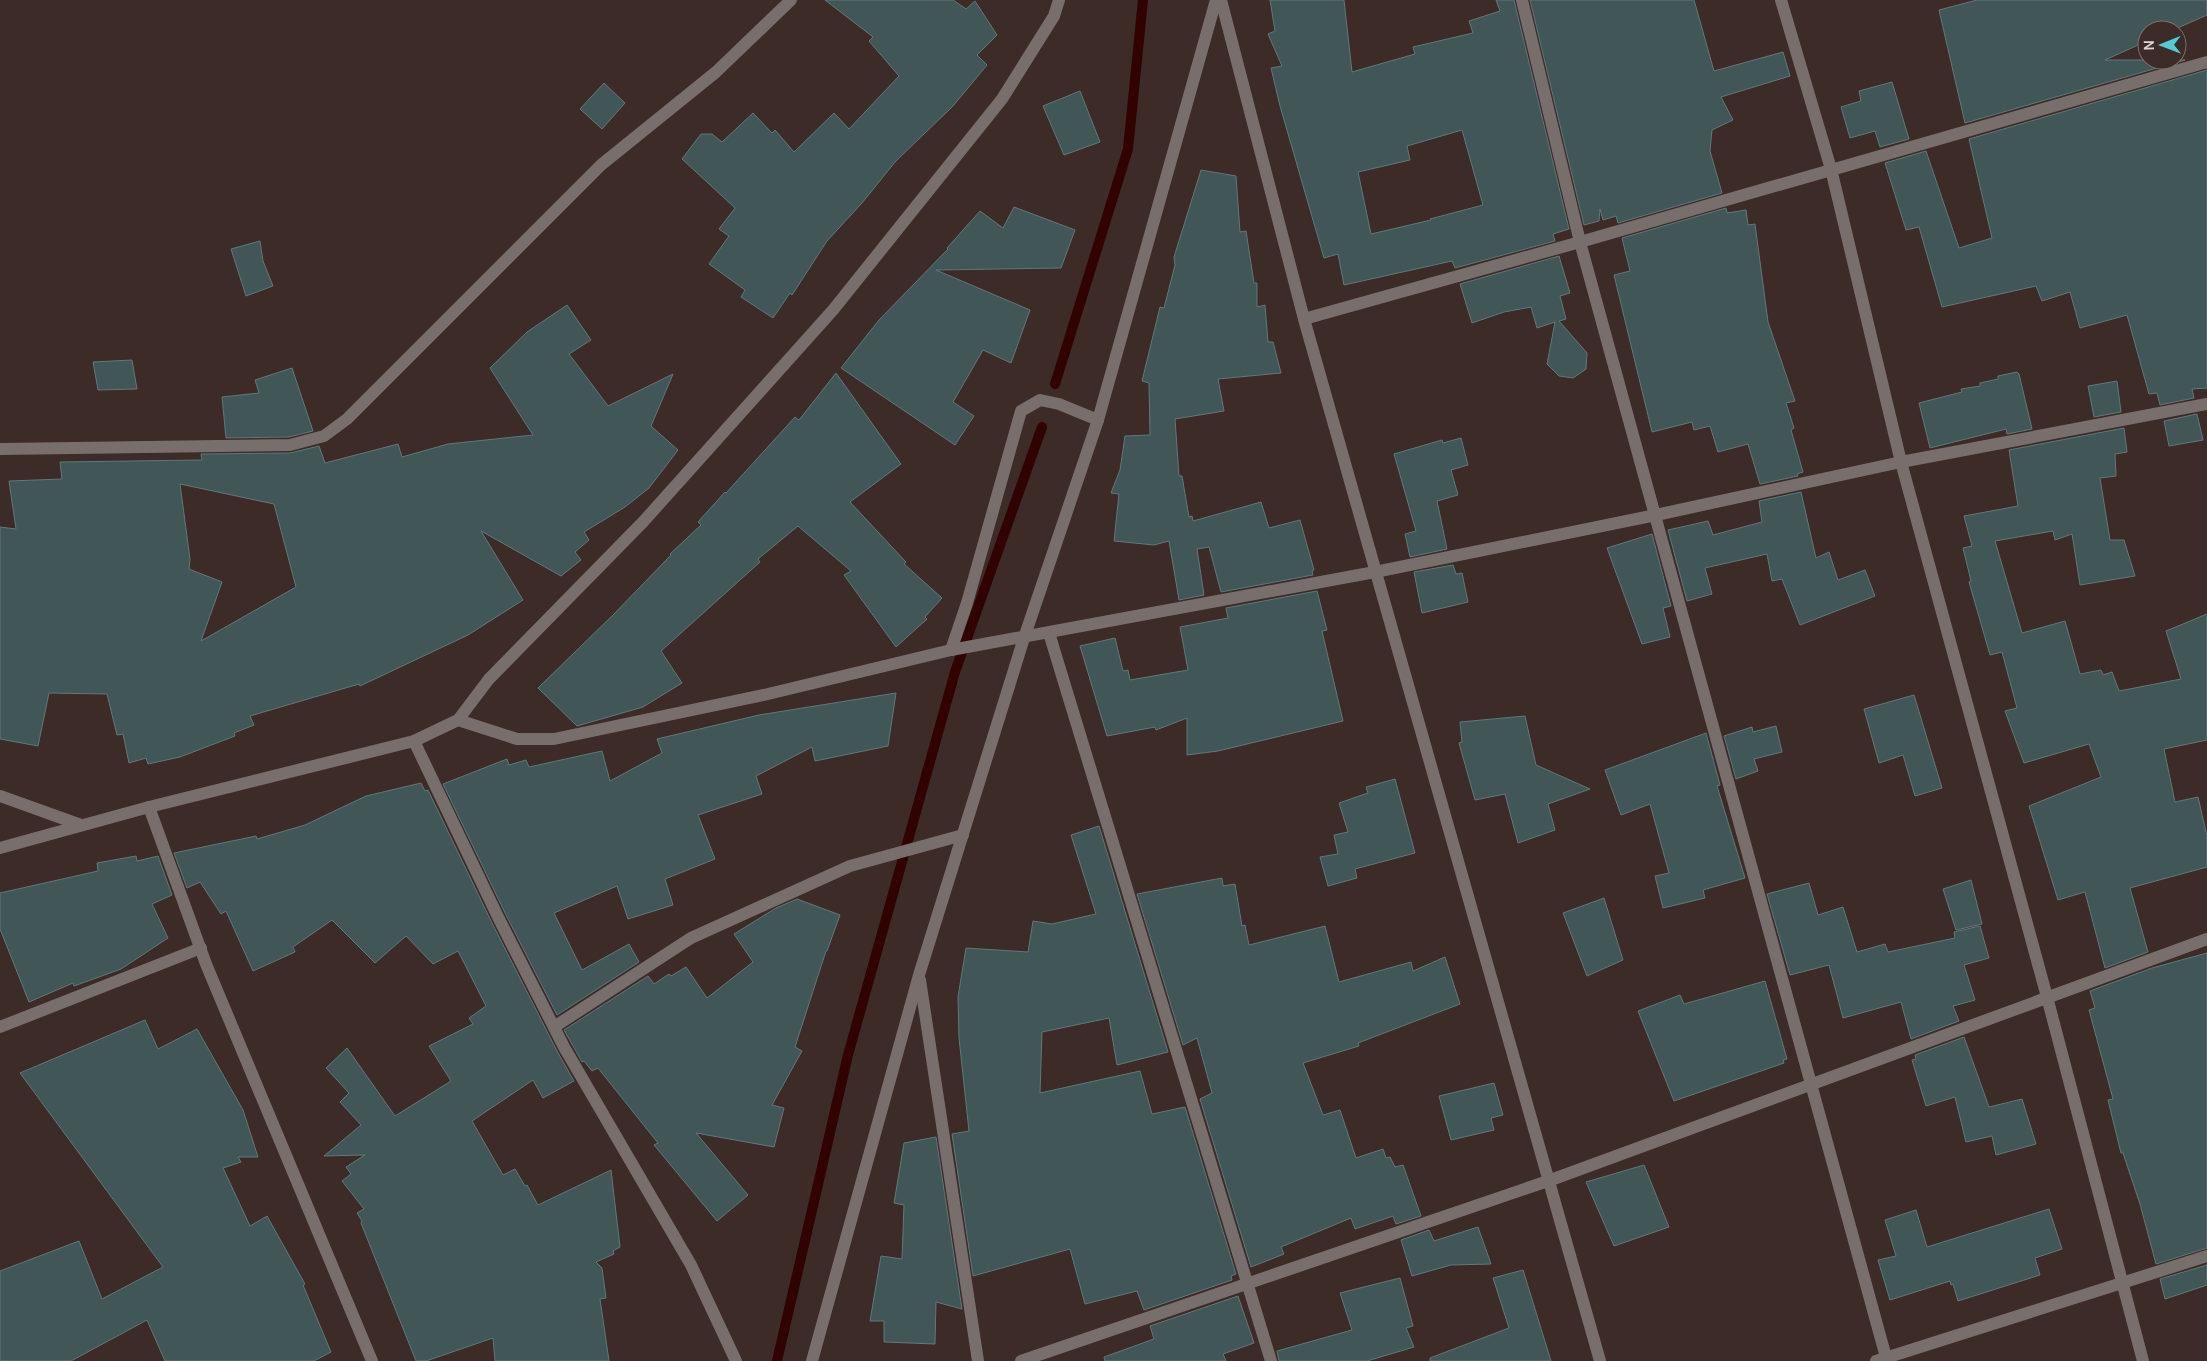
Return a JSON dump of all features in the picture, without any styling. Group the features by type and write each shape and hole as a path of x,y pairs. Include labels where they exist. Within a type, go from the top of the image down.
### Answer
{"street":[{"path":"0,448 290,445 324,436 347,419 390,379 602,165 716,72 792,0"},
{"path":"0,848 149,807 414,741 458,720 489,679 643,522 834,310 1002,99 1054,16 1059,0"},
{"path":"812,1361 919,975 1024,638 1098,420 1216,0"},
{"path":"1221,0 1304,319 1600,1361"},
{"path":"1522,0 1580,242 1812,1084 1883,1360 2207,1256"},
{"path":"1781,0 1831,169 1901,462 2047,997 2143,1361"},
{"path":"1304,319 2207,62"},
{"path":"951,650 967,603 1021,411 1040,400 1059,404 1098,420"},
{"path":"458,720 517,739 554,739 768,694 951,650 1375,572 1656,515 1901,462 2207,404"},
{"path":"1049,633 1271,1361"},
{"path":"414,741 499,919 554,1027 691,1265 736,1361"},
{"path":"0,796 81,825"},
{"path":"149,807 201,948 372,1361"},
{"path":"554,1027 691,938 850,866 963,835"},
{"path":"1022,1361 1548,1181 2207,939"},
{"path":"0,1027 201,948"},
{"path":"919,975 978,1361"}],"building":[{"path":"825,0 953,0 966,9 975,1 997,35 977,55 987,65 953,106 895,162 862,203 827,241 792,295 790,293 773,318 741,297 745,290 709,264 729,236 719,229 735,208 682,159 701,134 712,134 722,142 753,113 772,133 775,130 794,152 834,113 849,129 899,76 869,41 873,37"},
{"path":"1270,0 1344,0 1352,72 1415,54 1413,47 1473,33 1469,21 1500,11 1496,0 1514,0 1569,229 1553,234 1555,241 1455,268 1452,261 1344,285 1338,254 1324,258 1280,106 1271,68 1282,66 1268,34 1275,31","holes":["1462,130 1483,205 1371,234 1358,172 1410,160 1407,146"]},
{"path":"1530,0 1694,0 1714,71 1783,52 1790,76 1721,97 1733,120 1712,130 1710,151 1722,193 1618,223 1616,216 1603,220 1600,209 1599,221 1584,225"},
{"path":"1977,0 2207,0 2207,15 2187,24 2187,20 2137,20 2137,46 2105,60 2137,60 2137,70 2150,70 1965,123 1939,10"},
{"path":"2207,70 2207,388 2192,389 2194,398 2160,405 2157,393 2149,394 2127,315 2080,328 2070,292 2042,301 2036,286 1942,307 1919,227 1906,230 1885,163 1926,151 1959,248 1992,238 1969,139"},
{"path":"1892,82 1909,139 1880,147 1875,131 1850,138 1841,107 1861,101 1859,91"},
{"path":"604,83 625,103 602,129 580,109"},
{"path":"1080,91 1100,142 1064,155 1043,106"},
{"path":"1201,170 1236,176 1240,232 1246,231 1254,283 1257,283 1257,307 1265,305 1268,342 1273,342 1281,373 1218,379 1224,411 1175,419 1179,476 1182,476 1189,517 1192,516 1193,521 1261,502 1269,528 1300,520 1314,570 1312,571 1313,575 1221,592 1209,547 1197,549 1204,595 1179,600 1169,541 1154,545 1114,541 1119,494 1111,493 1120,470 1125,436 1150,435 1149,383 1142,381 1160,307 1164,308 1175,265 1174,257"},
{"path":"1014,207 1075,230 1061,268 936,270 1030,310 1011,363 983,350 953,402 974,416 955,445 841,368 879,320 948,249 980,211 1003,228"},
{"path":"1726,208 1727,213 1746,210 1748,225 1755,224 1768,322 1795,401 1786,403 1794,428 1791,430 1803,472 1797,474 1798,476 1760,484 1748,444 1718,452 1710,426 1694,430 1692,422 1652,432 1614,275 1630,271 1622,238"},
{"path":"260,241 263,261 273,286 246,296 231,249"},
{"path":"1559,256 1570,293 1560,296 1566,319 1559,321 1587,353 1586,369 1573,378 1559,376 1547,364 1555,322 1537,328 1531,307 1504,312 1472,323 1460,284"},
{"path":"567,305 591,340 569,354 608,406 673,374 651,426 678,450 649,488 625,507 584,532 589,540 575,552 581,560 561,576 481,531 523,600 468,635 360,686 359,684 250,716 254,725 234,733 235,736 180,757 148,764 146,758 129,763 123,734 117,735 107,694 49,693 38,746 0,739 0,527 16,529 9,481 62,479 60,462 202,460 201,454 290,453 319,446 325,463 398,444 402,457 448,444 533,435 490,368 527,332","holes":["180,484 274,504 296,587 201,641 222,582 189,569 190,559"]},
{"path":"132,360 137,389 98,390 93,362"},
{"path":"292,368 313,431 289,437 226,438 222,397 259,393 255,380"},
{"path":"2017,372 2032,429 2007,434 2006,429 1930,448 1919,403 1962,392 1961,389 1980,386 1980,383 1998,379 1998,376"},
{"path":"836,373 901,464 850,502 906,562 904,564 942,598 925,617 927,619 896,647 844,575 851,571 798,526 758,559 760,562 661,651 682,683 643,707 577,726 538,688 701,525 698,522 795,417 799,420"},
{"path":"2117,381 2121,412 2094,417 2088,386"},
{"path":"2197,414 2203,440 2169,446 2164,421"},
{"path":"2124,428 2127,452 2115,454 2116,476 2100,478 2110,540 2124,540 2135,576 2080,585 2072,534 2055,540 2053,531 1995,541 2022,633 2065,621 2080,674 2101,670 2103,675 2112,672 2119,691 2181,679 2166,631 2207,614 2207,740 2164,749 2175,802 2198,797 2207,836 2207,867 2130,888 2148,952 2105,968 2085,892 2058,900 2029,806 2101,777 2089,744 2024,763 2005,711 2017,708 2002,652 1990,655 1969,582 1971,581 1963,548 1972,546 1964,516 2018,506 2009,450"},
{"path":"1461,438 1468,465 1451,470 1458,495 1437,501 1447,549 1410,557 1405,534 1416,531 1394,454 1442,440 1443,443"},
{"path":"1801,492 1816,558 1829,552 1838,580 1865,570 1875,596 1800,625 1782,579 1772,581 1767,554 1705,568 1712,594 1687,601 1668,530 1708,521 1713,535 1762,522 1759,501"},
{"path":"1652,534 1671,606 1663,608 1670,637 1642,644 1607,548"},
{"path":"1453,565 1456,574 1462,573 1468,602 1422,613 1414,572"},
{"path":"1317,591 1327,630 1322,631 1343,721 1218,751 1187,755 1187,718 1156,730 1155,727 1107,736 1080,646 1115,638 1123,671 1128,670 1130,680 1188,670 1180,627 1228,618 1226,608"},
{"path":"896,693 888,746 815,761 812,747 756,776 762,794 698,815 715,859 665,879 673,905 628,919 617,886 554,913 582,970 629,944 639,962 557,1015 443,784 507,759 509,765 526,760 529,767 602,751 610,781 662,753 657,739 759,715"},
{"path":"1914,695 1942,788 1915,796 1903,755 1879,763 1864,709"},
{"path":"1525,716 1536,765 1590,789 1548,804 1555,830 1518,843 1505,794 1475,800 1459,743 1462,742 1460,722"},
{"path":"1776,726 1782,752 1754,759 1758,771 1736,779 1724,736 1752,727 1753,732"},
{"path":"1706,733 1720,785 1717,786 1745,878 1703,890 1705,898 1663,908 1655,876 1669,873 1650,804 1621,815 1605,770"},
{"path":"1395,779 1415,853 1355,869 1357,878 1328,886 1320,857 1338,854 1334,835 1348,832 1339,803 1368,793 1366,787"},
{"path":"421,783 425,791 428,790 492,923 574,1081 543,1098 533,1080 472,1121 503,1175 515,1169 538,1205 611,1170 620,1247 613,1251 614,1254 596,1262 602,1268 606,1298 600,1299 609,1361 495,1361 493,1338 426,1361 416,1361 361,1223 362,1221 357,1213 364,1209 342,1181 351,1174 346,1167 365,1155 324,1156 361,1125 340,1102 349,1093 326,1068 347,1048 395,1116 451,1081 429,1046 473,1024 469,1018 486,1006 458,951 433,964 406,936 375,963 332,920 293,947 295,952 253,971 226,911 221,914 200,882 187,888 174,853 256,836 257,839 305,825 366,796"},
{"path":"1099,826 1168,1052 1117,1065 1109,1018 1042,1032 1040,1093 1140,1071 1152,1114 1185,1107 1236,1274 1231,1276 1232,1280 1144,1310 1137,1291 1085,1304 1070,1249 973,1276 952,1134 969,1131 959,1038 958,997 966,948 1028,952 1033,921 1052,924 1096,914 1071,835"},
{"path":"136,856 137,861 158,856 172,895 152,904 168,938 121,969 74,986 73,983 29,1002 0,929 0,893 98,871 97,863"},
{"path":"1222,878 1223,886 1235,884 1242,926 1245,925 1249,945 1325,926 1339,982 1411,962 1413,971 1445,957 1460,1004 1358,1043 1359,1046 1303,1063 1323,1115 1340,1110 1356,1158 1383,1149 1386,1158 1390,1157 1395,1167 1403,1165 1421,1216 1396,1224 1393,1216 1355,1229 1351,1218 1281,1247 1284,1254 1251,1267 1200,1099 1212,1093 1197,1038 1183,1045 1137,894"},
{"path":"1971,880 1982,924 1956,930 1943,889"},
{"path":"1809,883 1818,915 1843,907 1857,952 1885,944 1888,952 1955,938 1954,932 1980,926 1989,958 1964,965 1975,1000 1953,1006 1959,1021 1911,1039 1901,1002 1843,1018 1829,965 1790,975 1767,894"},
{"path":"1604,898 1623,960 1587,976 1563,913"},
{"path":"797,899 840,915 826,951 795,1047 802,1051 772,1105 784,1108 774,1147 696,1133 748,1195 717,1221 654,1145 658,1143 598,1068 592,1071 584,1061 582,1062 564,1030 648,976 654,984 669,974 671,976 686,967 707,998 753,962 734,934 776,908"},
{"path":"2207,953 2207,1248 2156,1264 2140,1204 2123,1153 2121,1153 2108,1100 2113,1099 2089,1010 2095,1008 2090,991 2152,968"},
{"path":"1765,981 1787,1059 1783,1060 1784,1063 1674,1101 1638,1011 1680,995 1684,1004"},
{"path":"145,1020 158,1049 197,1029 243,1110 258,1157 238,1157 241,1162 223,1168 250,1226 267,1216 305,1284 303,1285 331,1352 314,1361 165,1361 147,1320 71,1361 0,1361 0,1271 79,1241 102,1299 163,1267 20,1073"},
{"path":"1964,1037 1989,1107 2022,1099 2036,1144 1996,1155 1992,1136 1966,1142 1955,1097 1926,1106 1912,1060 1916,1059 1915,1055"},
{"path":"1494,1083 1503,1115 1491,1118 1494,1130 1451,1140 1439,1096"},
{"path":"936,1137 962,1309 936,1302 935,1344 884,1342 884,1321 870,1321 881,1256 902,1259 904,1205 894,1203 904,1143"},
{"path":"1644,1165 1669,1227 1614,1246 1586,1182"},
{"path":"2049,1209 2062,1249 2035,1258 2040,1275 1958,1301 1953,1284 1951,1285 1950,1281 1890,1300 1878,1260 1896,1256 1885,1220 1916,1210 1927,1247"},
{"path":"1478,1227 1491,1264 1451,1265 1412,1276 1401,1240 1429,1230 1434,1241"},
{"path":"2207,1265 2207,1285 2165,1299 2160,1279"},
{"path":"1523,1270 1551,1361 1430,1361 1430,1358 1509,1328 1493,1278"},
{"path":"1400,1278 1413,1326 1406,1328 1414,1347 1367,1361 1279,1361 1277,1351 1352,1330 1340,1293"},
{"path":"1238,1296 1254,1343 1223,1354 1226,1361 1105,1361 1104,1357 1154,1339 1150,1326"}],"waterway":[{"path":"1055,384 1128,149 1143,0"},
{"path":"777,1361 848,1055 955,672 1042,427"}]}
